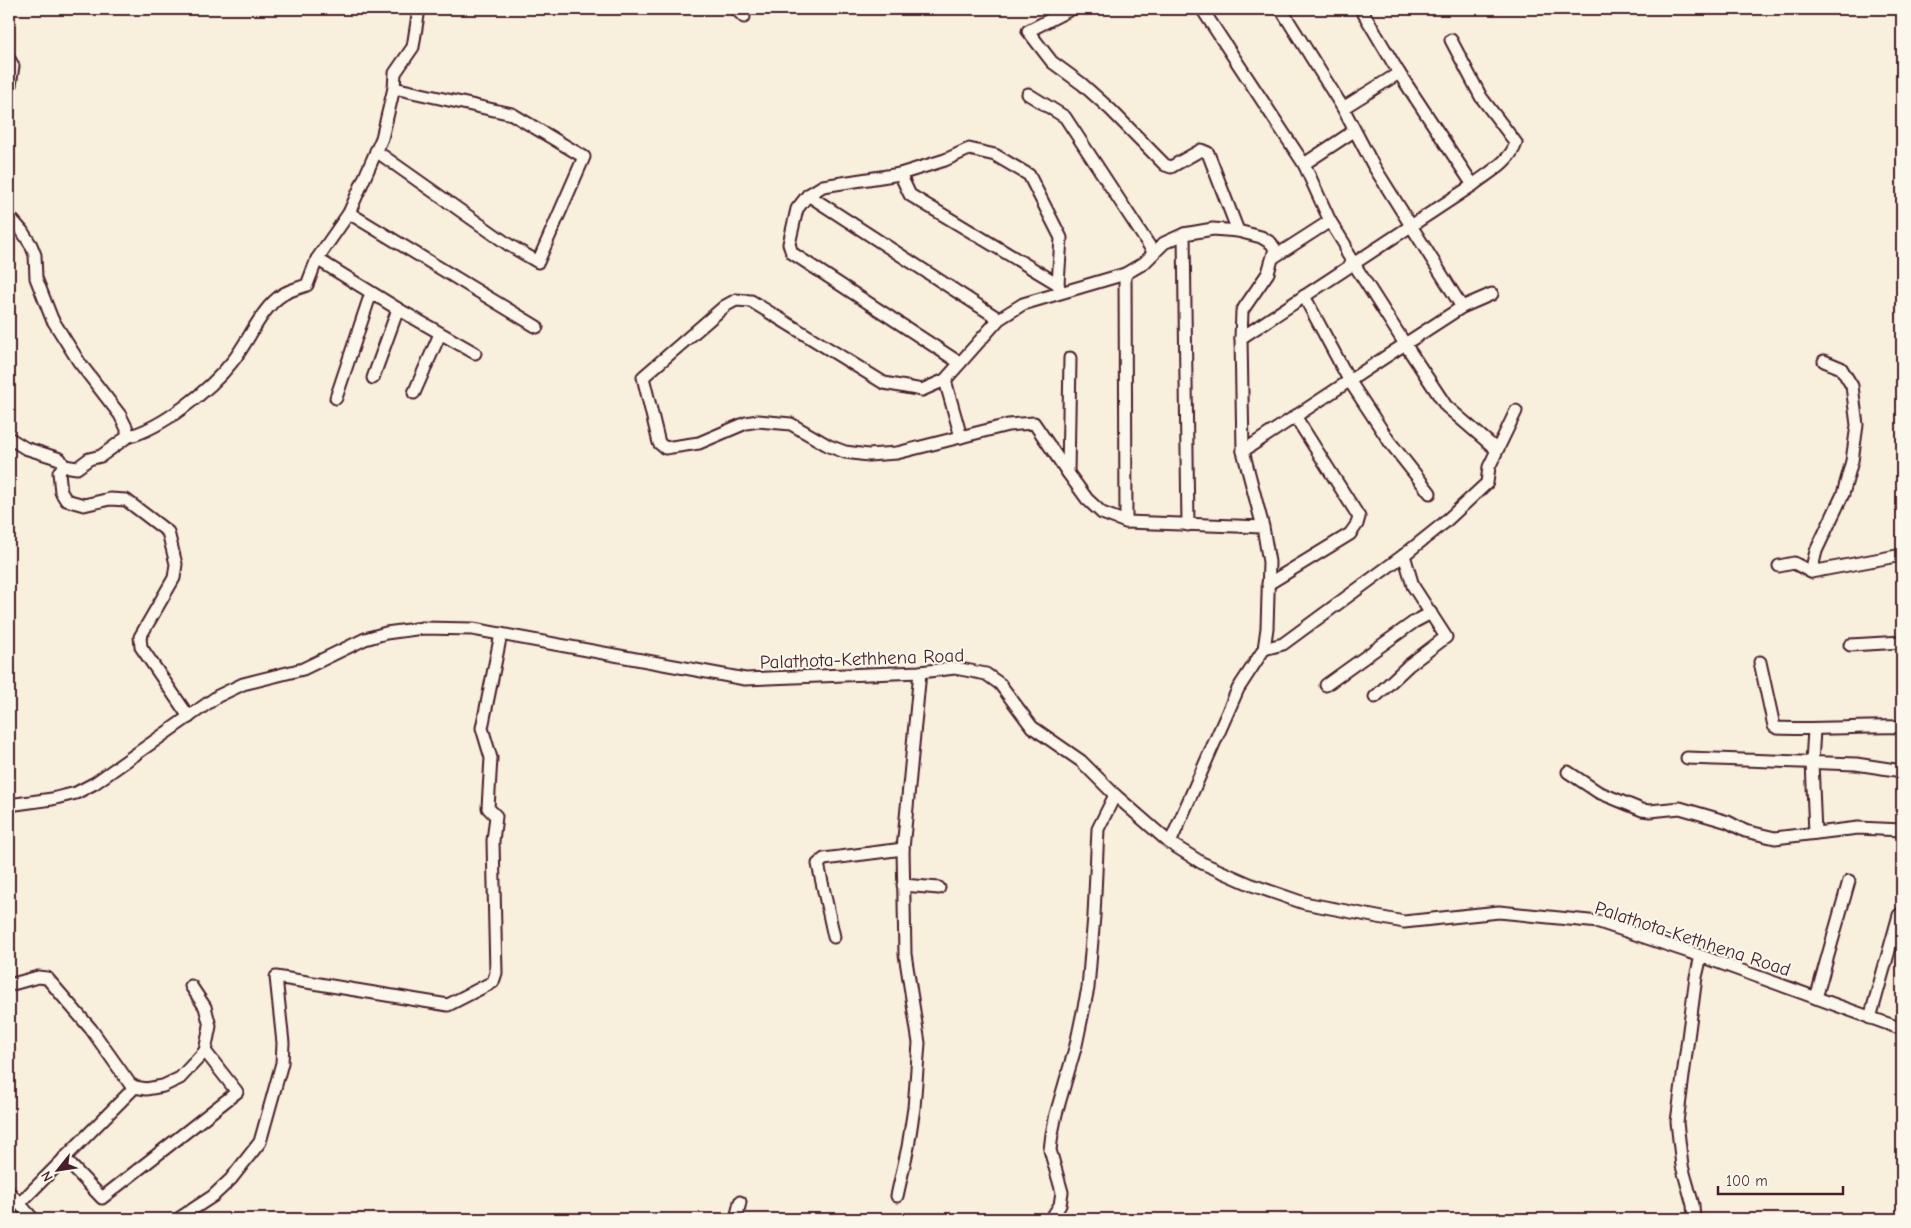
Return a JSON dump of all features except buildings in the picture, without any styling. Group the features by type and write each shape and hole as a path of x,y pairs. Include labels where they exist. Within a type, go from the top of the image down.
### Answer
{"street":[{"path":"64,466 77,468 89,460 101,456 127,437 142,433 169,418 218,378 232,362 268,308 282,295 307,285 317,259 349,213 382,138 394,88 395,73 413,47 419,9"},
{"path":"1070,9 1028,31 1052,62 1104,103 1165,165 1172,168 1201,150 1208,152 1238,231"},
{"path":"1202,9 1304,164 1330,221 1354,264 1446,406 1497,450"},
{"path":"1281,9 1343,108 1373,166 1462,307"},
{"path":"1361,9 1399,73 1473,185"},
{"path":"1241,338 1473,185 1506,160 1514,150 1516,143 1482,97 1451,40"},
{"path":"9,59 13,66 9,92"},
{"path":"1343,108 1399,73"},
{"path":"376,151 509,245 538,262 584,157 512,114 394,88"},
{"path":"1028,94 1065,117 1154,253"},
{"path":"1304,164 1354,131"},
{"path":"960,363 792,253 789,244 797,209 808,195 823,186 900,174 945,160 970,149 995,155 1029,175 1061,238 1059,288"},
{"path":"900,174 910,195 1059,288"},
{"path":"808,195 999,319"},
{"path":"349,213 537,327"},
{"path":"9,216 31,245 35,256 36,278 52,319 79,362 120,415 127,429 127,437"},
{"path":"1274,257 1330,221"},
{"path":"1170,843 1238,689 1264,649 1268,628 1269,562 1264,528 1243,451 1241,338 1242,311 1268,273 1275,249 1271,243 1238,231 1213,229 1184,234 1164,243 1144,263 1125,274 1059,288 1023,304 999,319 945,380 922,390 884,384 751,301 736,300 725,306 643,377 659,443 665,448 699,442 746,423 758,422 790,424 829,446 845,452 868,455 897,453 1008,425 1034,422 1068,474 1088,500 1102,514 1126,522 1264,528"},
{"path":"1184,234 1188,525"},
{"path":"317,259 440,334 475,352"},
{"path":"1125,274 1126,522"},
{"path":"336,398 371,293"},
{"path":"1243,451 1462,307 1492,294"},
{"path":"1304,296 1349,380 1389,440 1430,493"},
{"path":"373,378 398,309"},
{"path":"414,393 440,334"},
{"path":"1068,474 1070,358"},
{"path":"1811,572 1816,551 1843,494 1852,461 1857,425 1852,386 1841,368 1824,361"},
{"path":"945,380 961,437"},
{"path":"1264,649 1283,644 1404,555 1444,523 1487,483 1488,467 1516,411"},
{"path":"1268,584 1350,534 1357,524 1359,517 1295,416"},
{"path":"9,438 25,448 60,459 64,466"},
{"path":"64,466 59,472 61,492 66,500 84,505 110,499 126,500 168,532 176,564 174,578 140,637 141,647 189,717"},
{"path":"1375,697 1409,665 1446,637 1413,586 1404,555"},
{"path":"1779,566 1794,563 1811,572 1902,555"},
{"path":"1326,685 1414,622 1431,613"},
{"name":"Palathota-Kethhena Road","path":"9,805 52,799 76,793 95,783 206,703 243,684 303,669 365,639 386,633 442,627 473,629 745,679 920,672 955,668 986,674 1000,684 1032,727 1081,761 1115,795 1170,843 1202,863 1252,885 1304,902 1404,922 1499,912 1599,922 1701,956 1902,1029"},
{"path":"178,1219 213,1196 231,1179 260,1142 282,1063 283,1042 276,977 448,1005 493,982 496,973 493,841 496,816 488,808 492,758 482,728 501,634"},
{"path":"1850,645 1902,642"},
{"path":"1760,662 1774,726 1777,728 1814,730 1849,726 1902,727"},
{"path":"897,1196 908,1147 914,1108 919,1043 905,954 903,849 920,672"},
{"path":"1814,730 1812,762 1815,834"},
{"path":"1687,758 1856,764 1902,771"},
{"path":"1568,772 1598,792 1642,810 1680,808 1728,822 1745,831 1775,838 1858,828 1902,830"},
{"path":"1051,1219 1060,1205 1062,1192 1050,1150 1052,1134 1076,1045 1088,988 1098,830 1115,795"},
{"path":"834,937 818,864 824,859 903,849"},
{"path":"1816,998 1849,881"},
{"path":"903,885 939,888"},
{"path":"1870,1018 1899,914"},
{"path":"1694,1219 1693,1205 1682,1166 1677,1122 1696,976 1701,956"},
{"path":"9,985 38,977 47,978 91,1029 130,1084 146,1089 163,1086 180,1078 205,1051 210,1026 205,1007 191,986"},
{"path":"64,1158 102,1198 237,1092 205,1051"},
{"path":"19,1204 135,1087"},
{"path":"9,1192 32,1219"},
{"path":"736,1219 740,1202"}]}
